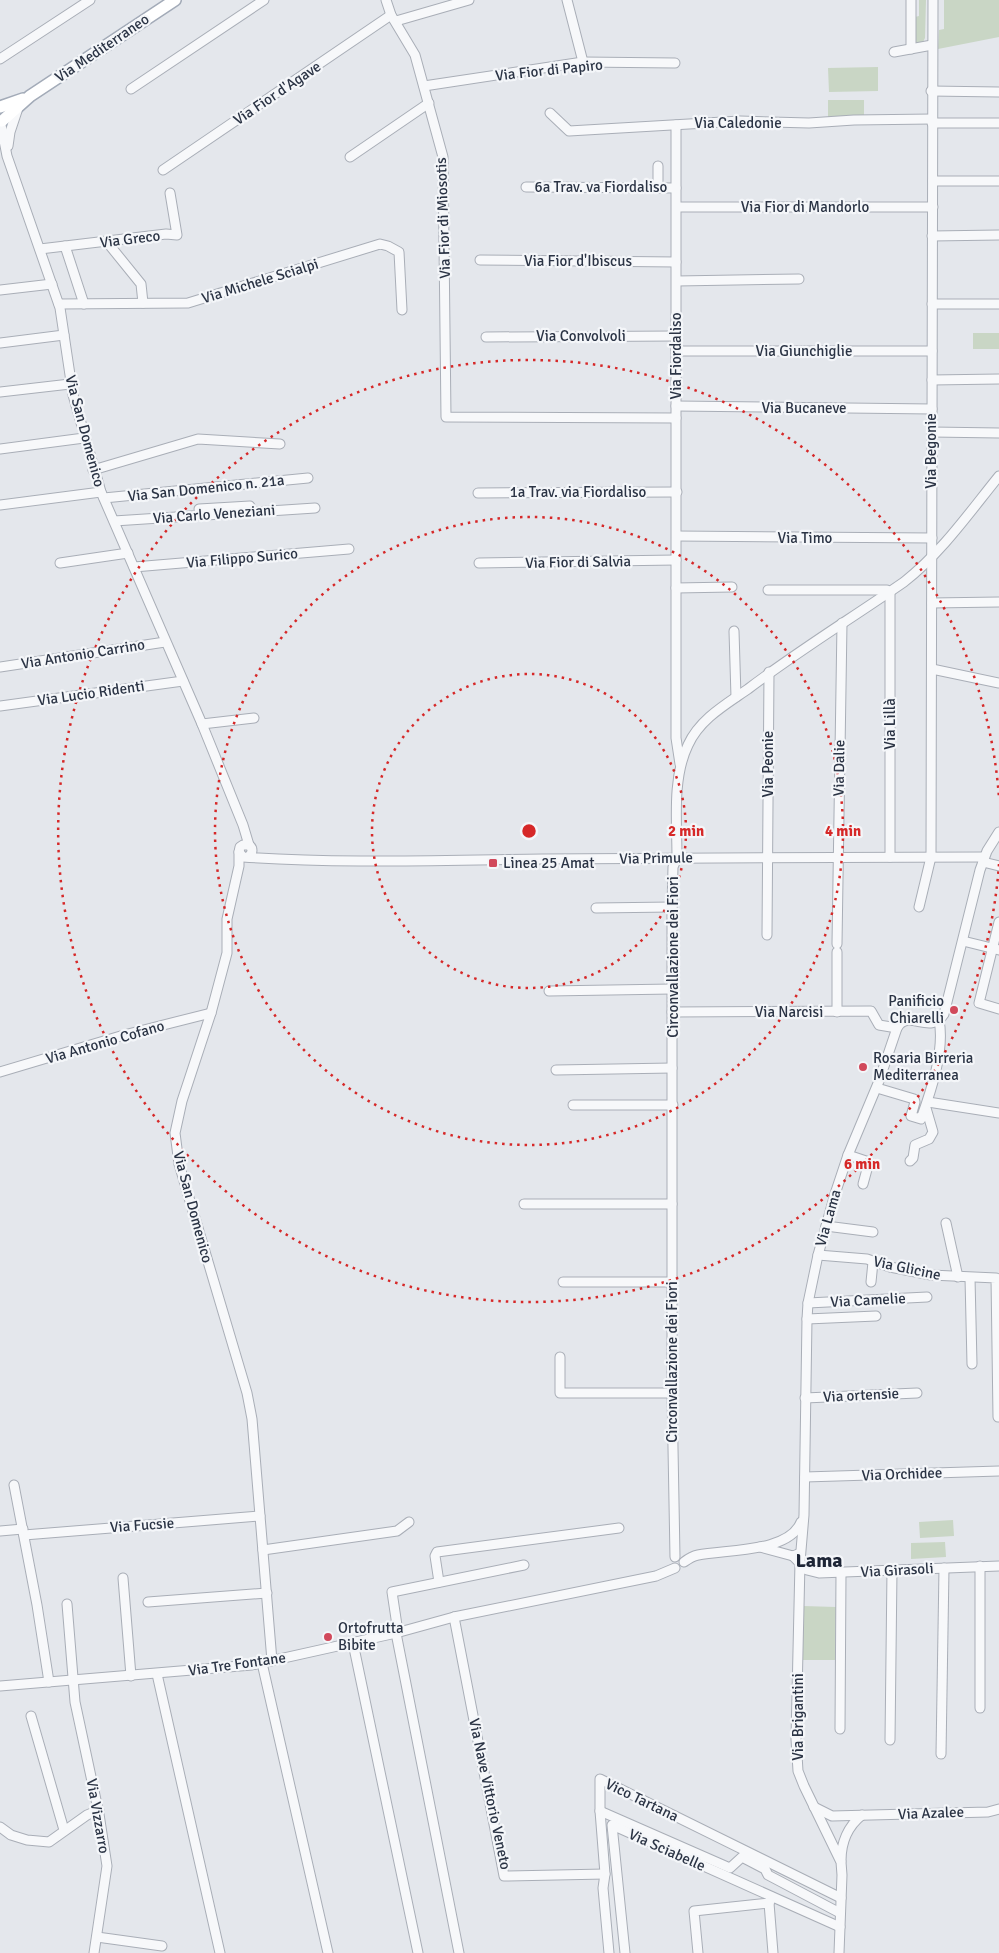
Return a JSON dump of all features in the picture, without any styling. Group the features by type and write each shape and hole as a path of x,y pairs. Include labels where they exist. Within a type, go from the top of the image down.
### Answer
{"main road":[{"name":"Via Mediterraneo","path":"30,96 175,0"},
{"path":"1,121 30,96"},
{"path":"0,107 30,96"}],"street":[{"path":"0,59 90,0"},
{"path":"131,89 264,0"},
{"name":"Via Fior di Miosotis","path":"386,0 393,18 416,55 443,157 446,417 676,418"},
{"name":"Via Fior d'Agave","path":"163,170 393,18 469,0"},
{"path":"567,0 583,62"},
{"path":"911,0 911,49"},
{"name":"Via Begonie","path":"919,907 931,857 933,181 931,92 933,0"},
{"path":"894,52 932,45"},
{"name":"Via Fior di Papiro","path":"424,86 583,62 675,63"},
{"path":"931,92 999,92"},
{"path":"350,157 429,103"},
{"path":"7,156 10,132 19,106"},
{"name":"Via Caledonie","path":"550,114 569,131 740,122 932,121"},
{"name":"Via San Domenico","path":"1,121 7,156 59,304 70,384 93,470 165,642 202,724 243,825 250,852 240,866"},
{"path":"932,121 999,123"},
{"name":"Via Fiordaliso","path":"676,125 676,738 681,769"},
{"name":"Via San Domenico","path":"0,146 7,156"},
{"path":"658,166 658,188"},
{"path":"933,181 999,181"},
{"name":"6a Trav. va Fiordaliso","path":"526,187 676,188"},
{"name":"Via Greco","path":"40,249 166,234 177,235 170,193"},
{"name":"Via Fior di Mandorlo","path":"676,207 933,207"},
{"path":"932,236 999,235"},
{"path":"107,242 141,284 143,303"},
{"name":"Via Michele Scialpi","path":"59,304 188,303 380,244 399,252 402,310"},
{"path":"65,246 84,304"},
{"name":"Via Fior d'Ibiscus","path":"480,260 676,262"},
{"path":"677,281 800,279"},
{"path":"0,290 52,284"},
{"path":"932,304 999,304"},
{"path":"0,343 64,335"},
{"name":"Via Convolvoli","path":"486,337 676,336"},
{"name":"Via Giunchiglie","path":"676,351 932,351"},
{"path":"932,380 999,379"},
{"path":"0,392 70,384"},
{"name":"Via Bucaneve","path":"676,406 932,409"},
{"path":"932,432 999,433"},
{"path":"0,449 84,438"},
{"path":"93,470 198,439 280,444"},
{"name":"Circonvallazione dei Fiori","path":"675,1568 671,1562 679,1559 672,1393 672,907 673,867 677,858 677,804 681,769 687,746 715,711 769,672 890,592 932,559 999,476"},
{"name":"Via San Domenico n. 21a","path":"0,505 308,478"},
{"name":"1a Trav. via Fiordaliso","path":"478,493 677,492"},
{"path":"113,518 250,506"},
{"name":"Via Carlo Veneziani","path":"113,518 315,508"},
{"name":"Via Timo","path":"677,536 932,538"},
{"name":"Via Filippo Surico","path":"134,567 349,549"},
{"path":"60,563 128,553"},
{"name":"Via Fior di Salvia","path":"479,563 676,560"},
{"path":"676,588 732,586"},
{"path":"768,590 887,590 890,592"},
{"name":"Via Lillà","path":"890,592 890,857"},
{"path":"932,603 999,602"},
{"name":"Via Dalie","path":"837,1012 842,623"},
{"path":"734,631 736,697"},
{"name":"Via Antonio Carrino","path":"0,667 165,642"},
{"path":"932,669 999,683"},
{"name":"Via Peonie","path":"766,935 769,672"},
{"name":"Via Lucio Ridenti","path":"0,706 182,681"},
{"path":"202,724 254,718"},
{"name":"Via San Domenico","path":"243,825 240,866 227,919 227,953 211,1013 182,1102 175,1133 178,1164 247,1393 252,1419 272,1661"},
{"path":"897,1028 902,1021 908,1019 927,1023 939,1020 944,1014 984,859 999,832"},
{"path":"240,850 245,844 250,852"},
{"name":"Via Primule","path":"250,852 268,859 931,857 984,859 999,866"},
{"path":"596,908 672,907"},
{"path":"999,922 996,949 979,1003 999,1009"},
{"path":"963,941 996,949"},
{"path":"549,991 672,989"},
{"name":"Via Narcisi","path":"672,1012 871,1011 879,1025 897,1028"},
{"name":"Via Antonio Cofano","path":"0,1072 124,1035 211,1013"},
{"path":"876,1088 914,1099 915,1102 911,1116 921,1119 927,1105 936,1066 941,1029 939,1020"},
{"name":"Via Lama","path":"798,1557 804,1515 808,1303 818,1254 848,1155 876,1088 897,1028"},
{"path":"556,1070 672,1068"},
{"path":"572,1105 673,1105"},
{"path":"927,1105 999,1114"},
{"path":"910,1161 913,1158 915,1145 929,1139 932,1132 927,1105"},
{"path":"848,1155 869,1162 862,1184"},
{"path":"524,1204 672,1204"},
{"path":"946,1223 958,1277"},
{"path":"826,1226 873,1232"},
{"name":"Via Glicine","path":"818,1254 866,1259 931,1275 996,1278 998,1417"},
{"path":"871,1282 873,1262"},
{"path":"970,1278 972,1364"},
{"path":"563,1282 672,1282"},
{"name":"Via Camelie","path":"808,1303 927,1297"},
{"path":"807,1319 876,1316"},
{"path":"560,1357 560,1393 672,1393"},
{"name":"Via ortensie","path":"805,1398 918,1392"},
{"name":"Via Orchidee","path":"805,1476 999,1471"},
{"path":"14,1485 24,1532 49,1682"},
{"path":"679,1559 695,1555 760,1547 783,1541 795,1534 804,1515"},
{"name":"Via Fucsie","path":"0,1531 24,1532 260,1516"},
{"path":"263,1550 397,1531 408,1522"},
{"path":"439,1582 435,1556 437,1552 618,1528"},
{"path":"783,1541 795,1546 798,1557"},
{"path":"760,1547 798,1557"},
{"path":"782,1552 793,1565 799,1580"},
{"name":"Via Girasoli","path":"798,1557 807,1570 818,1573 999,1566"},
{"name":"Via Brigantini","path":"798,1557 796,1739 798,1771 840,1862 841,1898 838,1953"},
{"path":"459,1953 397,1632 392,1592 524,1566"},
{"path":"980,1566 980,1708"},
{"name":"Via Tre Fontane","path":"0,1686 157,1674 262,1663 354,1643 454,1617 656,1576 675,1568"},
{"path":"941,1754 944,1568"},
{"path":"890,1740 892,1570"},
{"path":"840,1729 841,1572"},
{"path":"122,1578 131,1676"},
{"path":"148,1602 267,1593"},
{"name":"Via Vizzarro","path":"67,1604 75,1702 99,1810 107,1872 94,1953"},
{"name":"Via Nave Vittorio Veneto","path":"454,1617 504,1876 605,1874"},
{"path":"354,1643 418,1953"},
{"path":"262,1663 328,1953"},
{"path":"157,1674 220,1953"},
{"path":"31,1716 64,1830"},
{"name":"Vico Tartana","path":"609,1953 603,1888 605,1874 600,1811 600,1779 841,1898"},
{"name":"Via Azalee","path":"814,1807 832,1816 988,1812 999,1808"},
{"path":"0,1827 11,1834 27,1840 44,1843 54,1839 87,1815 99,1810"},
{"name":"Via Sciabelle","path":"600,1811 730,1868 742,1857 766,1869 768,1875 840,1913"},
{"path":"830,1838 841,1837 852,1823 862,1815"},
{"path":"822,1823 832,1816"},
{"name":"Via Sciabelle","path":"625,1953 612,1825 771,1900 840,1927"},
{"path":"840,1862 847,1831"},
{"path":"698,1953 694,1911 771,1900 773,1953"},
{"path":"97,1937 162,1946"}],"green space":[{"path":"919,0 926,0 925,38 923,42 914,43 915,17 919,16"},
{"path":"944,0 999,0 999,37 938,49 939,30 944,29"},
{"path":"878,67 878,91 829,92 828,68"},
{"path":"828,100 864,100 864,116 828,117"},
{"path":"973,333 999,333 999,349 973,349"},
{"path":"953,1520 954,1536 920,1538 919,1522"},
{"path":"945,1542 946,1557 911,1559 911,1543"},
{"path":"803,1606 836,1607 835,1660 803,1660"}],"place":[{"name":"Linea 25 Amat","path":"493,863"},
{"name":"Panificio Chiarelli","path":"954,1010"},
{"name":"Rosaria Birreria Mediterranea","path":"863,1067"},
{"name":"Ortofrutta Bibite","path":"328,1637"}],"district":[{"name":"Lama","path":"819,1560"}]}
